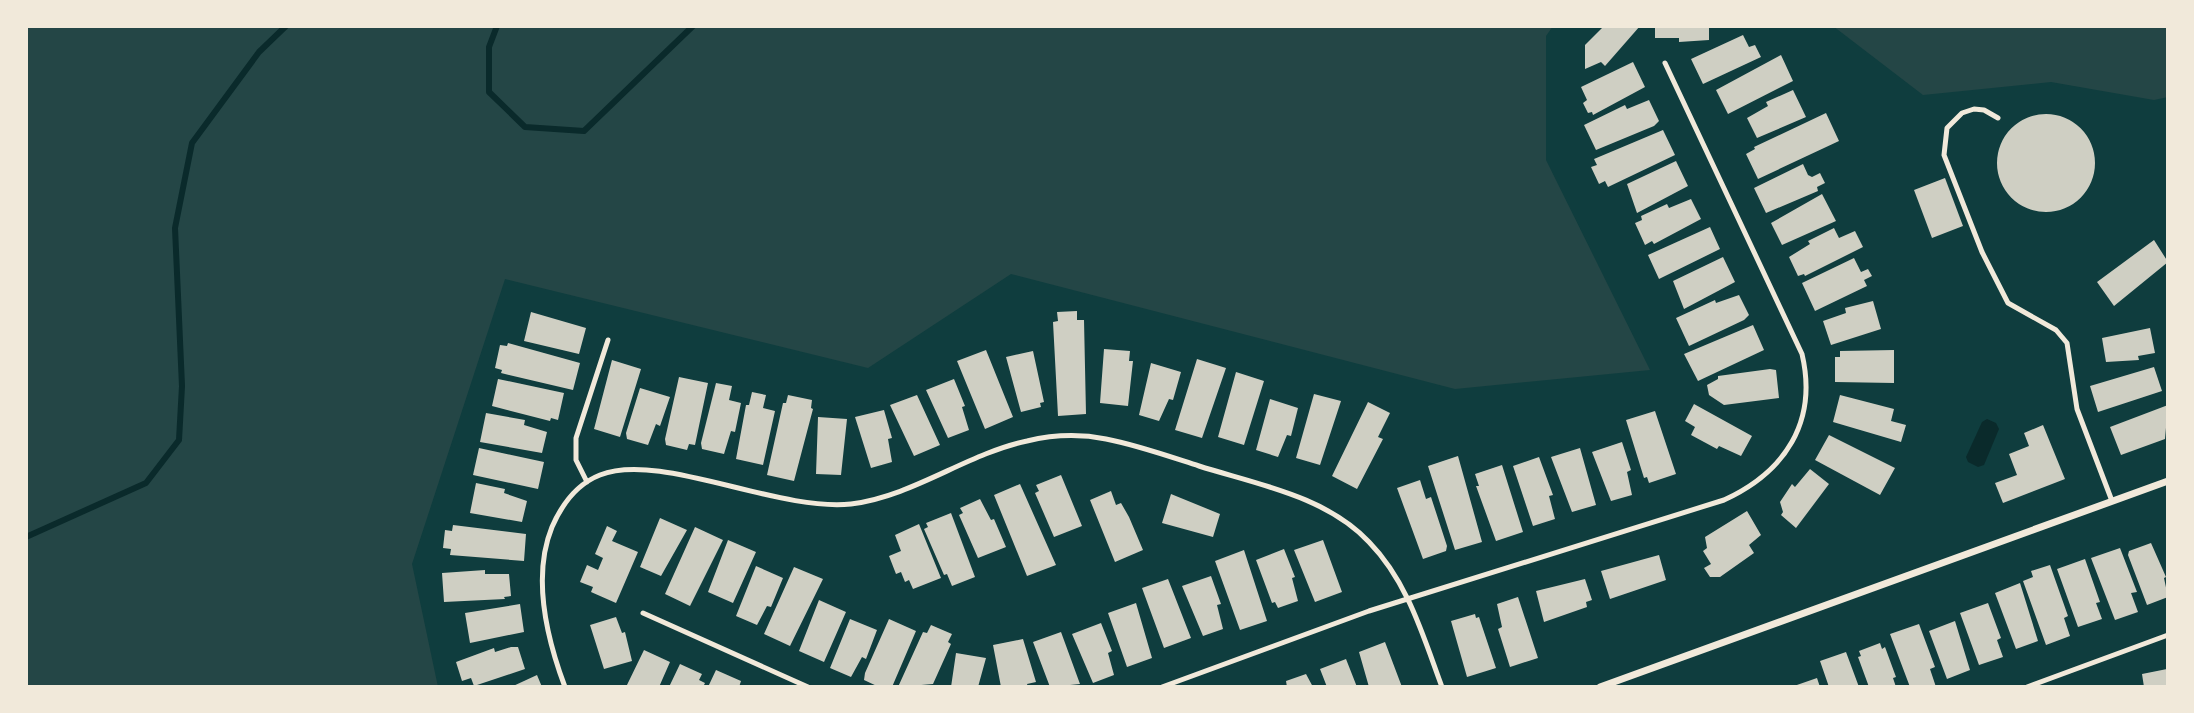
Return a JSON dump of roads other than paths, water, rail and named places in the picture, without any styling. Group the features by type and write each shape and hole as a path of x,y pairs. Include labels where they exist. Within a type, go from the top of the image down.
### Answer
{"street":[{"path":"1600,687 2168,481"}],"lane":[{"path":"1161,687 1409,598 1724,500 1749,488 1773,469 1793,440 1805,404 1805,369 1801,354 1665,63"},
{"path":"1998,118 1984,110 1974,109 1962,113 1947,128 1944,155 1982,252 2008,303 2056,330 2067,343 2077,409 2112,501"},
{"path":"587,482 576,460 576,438 608,340"},
{"path":"565,687 550,633 544,597 543,567 548,540 558,515 573,493 587,482 620,470 648,470 796,502 849,504 873,500 906,489 1025,441 1069,436 1105,439 1271,488 1331,513 1368,541 1409,598 1442,687"},
{"path":"642,613 808,687"},
{"path":"2027,687 2168,635"}],"waterway":[{"path":"26,537 146,483 179,440 182,386 175,228 192,143 259,52 286,26"},
{"path":"497,26 489,47 489,92 525,127 584,131 693,26"}]}
